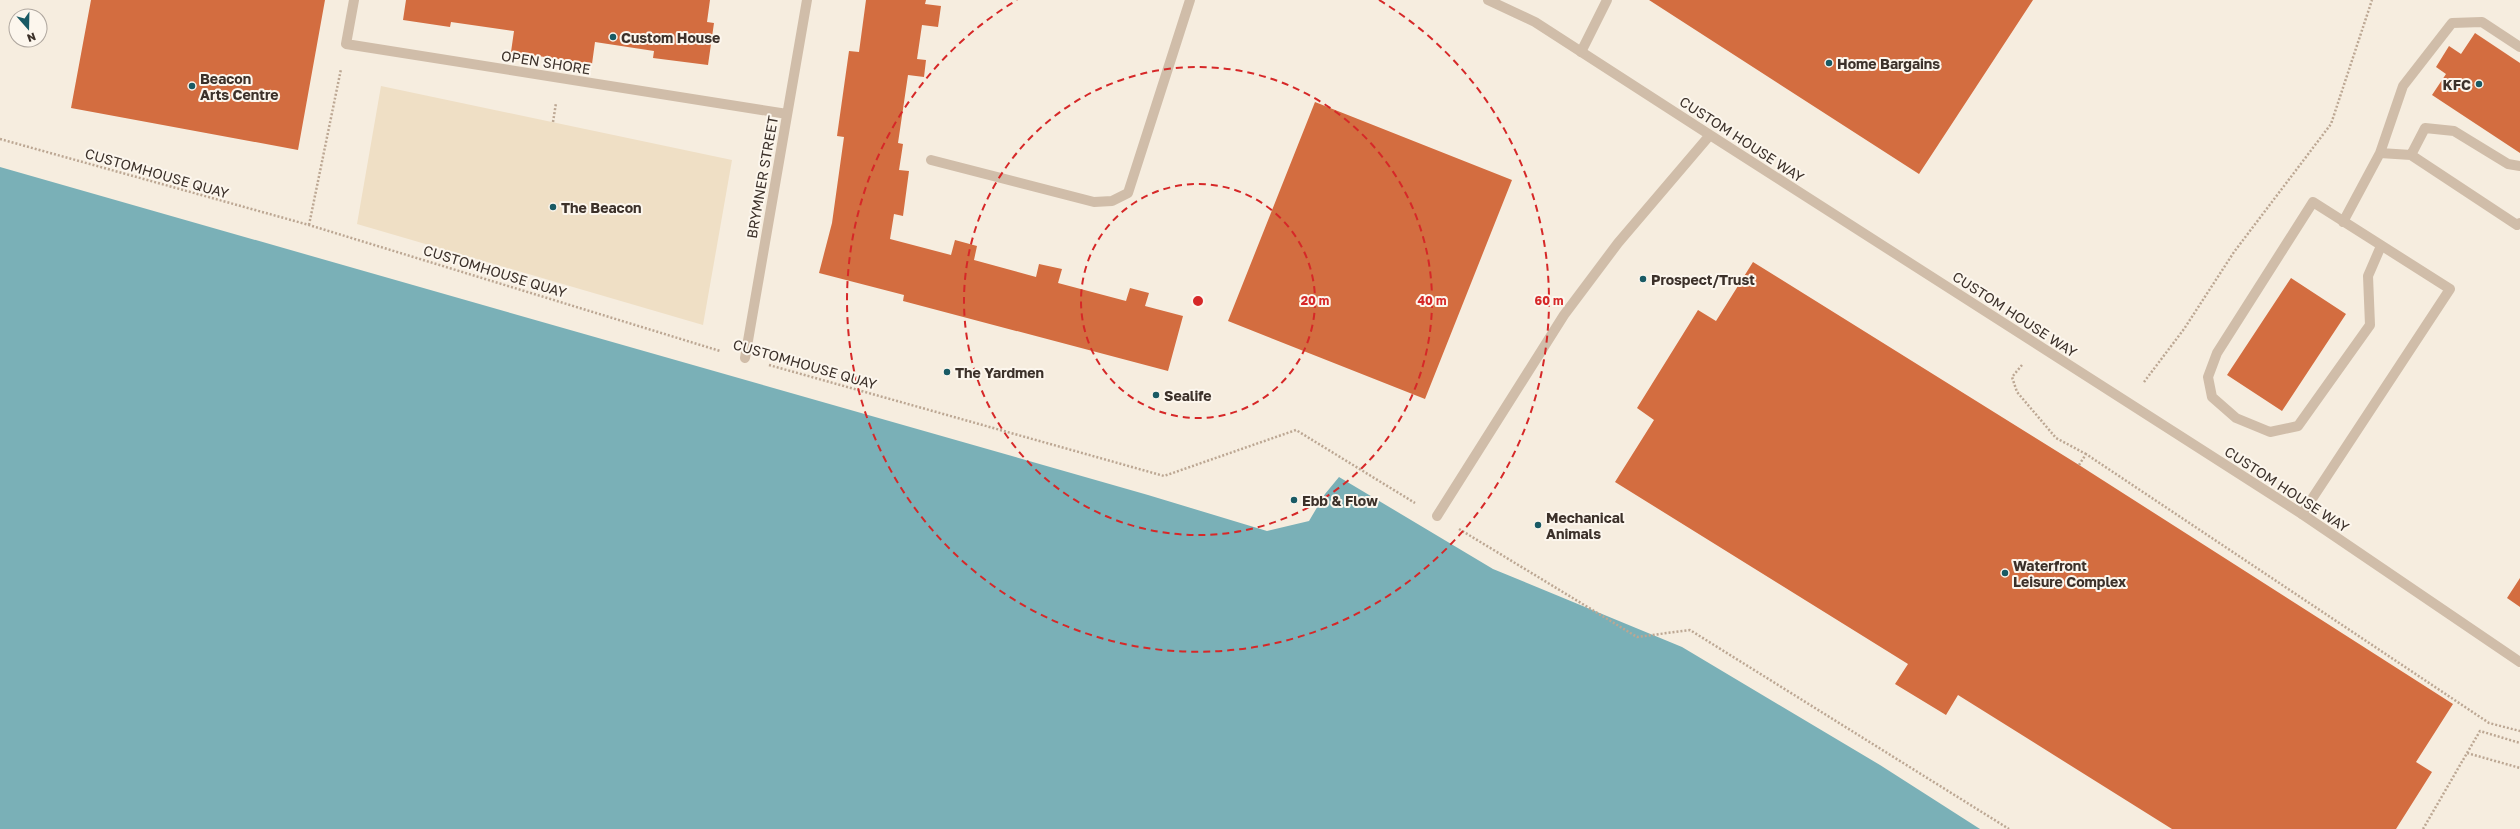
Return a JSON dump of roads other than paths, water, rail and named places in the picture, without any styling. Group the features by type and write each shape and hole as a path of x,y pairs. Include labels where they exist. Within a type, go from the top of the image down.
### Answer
{"street":[{"name":"OPEN SHORE","path":"354,0 346,44 787,114"},
{"name":"BRYMNER STREET","path":"745,358 807,0"},
{"path":"931,160 1094,202 1112,200 1128,193 1190,0"},
{"name":"CUSTOM HOUSE WAY","path":"1488,0 1535,22 2302,514 2520,662"},
{"path":"1581,52 1607,0"},
{"path":"2343,222 2380,153 2403,86 2452,23 2482,22 2520,47"},
{"path":"2411,155 2425,128 2454,131 2508,164 2520,166"},
{"path":"1436,516 1564,315 1618,243 1710,135"},
{"path":"2380,153 2411,155 2519,224"},
{"path":"2302,514 2450,289 2313,202 2217,353 2208,377 2212,397 2236,418 2270,432 2298,426 2370,325 2368,276 2381,246"}],"water":[{"path":"0,167 1148,495 1267,531 1309,521 1325,494 1339,477 1493,569 1682,647 1880,765 1980,829 0,829"}],"place":[{"name":"Custom House","path":"613,37"},
{"name":"Home Bargains","path":"1829,63"},
{"name":"KFC","path":"2479,84"},
{"name":"Beacon Arts Centre","path":"192,86"},
{"name":"The Beacon","path":"553,207"},
{"name":"Prospect/Trust","path":"1643,279"},
{"name":"The Yardmen","path":"947,372"},
{"name":"Sealife","path":"1156,395"},
{"name":"Ebb & Flow","path":"1294,500"},
{"name":"Mechanical Animals","path":"1538,525"},
{"name":"Waterfront Leisure Complex","path":"2005,573"}]}
